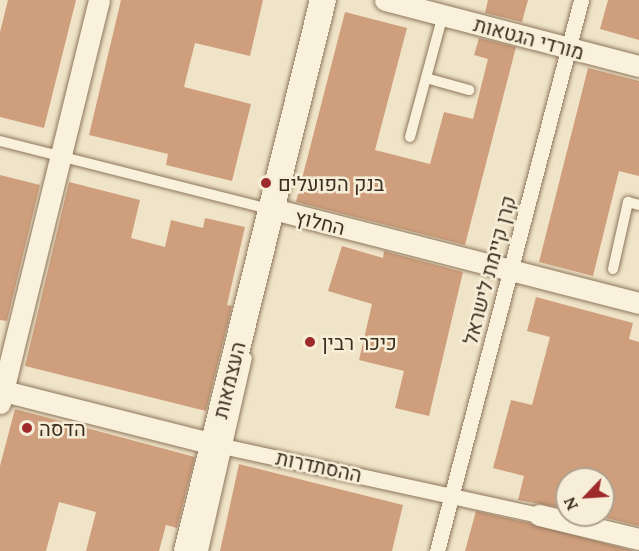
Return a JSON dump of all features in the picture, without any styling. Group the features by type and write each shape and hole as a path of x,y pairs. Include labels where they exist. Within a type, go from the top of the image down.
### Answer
{"street":[{"path":"1,395 99,0"},
{"name":"העצמאות","path":"188,551 220,445 323,0"},
{"name":"מורדי הגטאות","path":"385,0 639,66"},
{"name":"קרן קיימת לישראל","path":"437,551 581,0"},
{"name":"החלוץ","path":"273,209 639,303"},
{"name":"ההסתדרות","path":"1,395 220,445 452,494 639,539"}],"lane":[{"path":"410,137 443,15"},
{"path":"426,78 469,90"},
{"name":"החלוץ","path":"0,141 273,209"},
{"path":"613,269 628,202 639,204"},
{"name":"העצמאות","path":"203,551 220,445"}],"building":[{"path":"8,0 76,0 44,128 0,117 0,32"},
{"path":"121,0 263,0 250,56 195,43 184,87 251,104 232,181 166,165 168,154 89,135"},
{"path":"488,0 528,0 522,22 485,13"},
{"path":"608,0 639,0 639,40 600,29"},
{"path":"345,12 407,28 375,150 430,164 444,112 473,119 488,59 474,55 479,38 516,47 465,245 296,202"},
{"path":"588,68 639,81 639,176 619,171 593,276 539,262"},
{"path":"0,175 40,185 7,321 0,320"},
{"path":"69,182 140,200 131,238 165,247 171,220 203,228 205,218 245,227 227,305 232,306 206,411 25,366"},
{"path":"342,246 383,258 384,251 463,272 429,416 395,408 404,371 359,360 372,304 328,291"},
{"path":"536,297 633,323 629,339 639,342 639,526 615,520 615,467 555,467 555,507 518,500 524,476 493,468 511,400 532,405 550,337 527,331"},
{"path":"15,409 195,457 177,528 166,525 159,551 86,551 96,512 59,502 46,551 0,551 0,466"},
{"path":"239,464 403,505 392,551 220,551"},
{"path":"476,511 529,523 634,551 465,551"}],"place":[{"name":"בנק הפועלים","path":"266,183"},
{"name":"כיכר רבין","path":"310,342"},
{"name":"הדסה","path":"27,428"}]}
